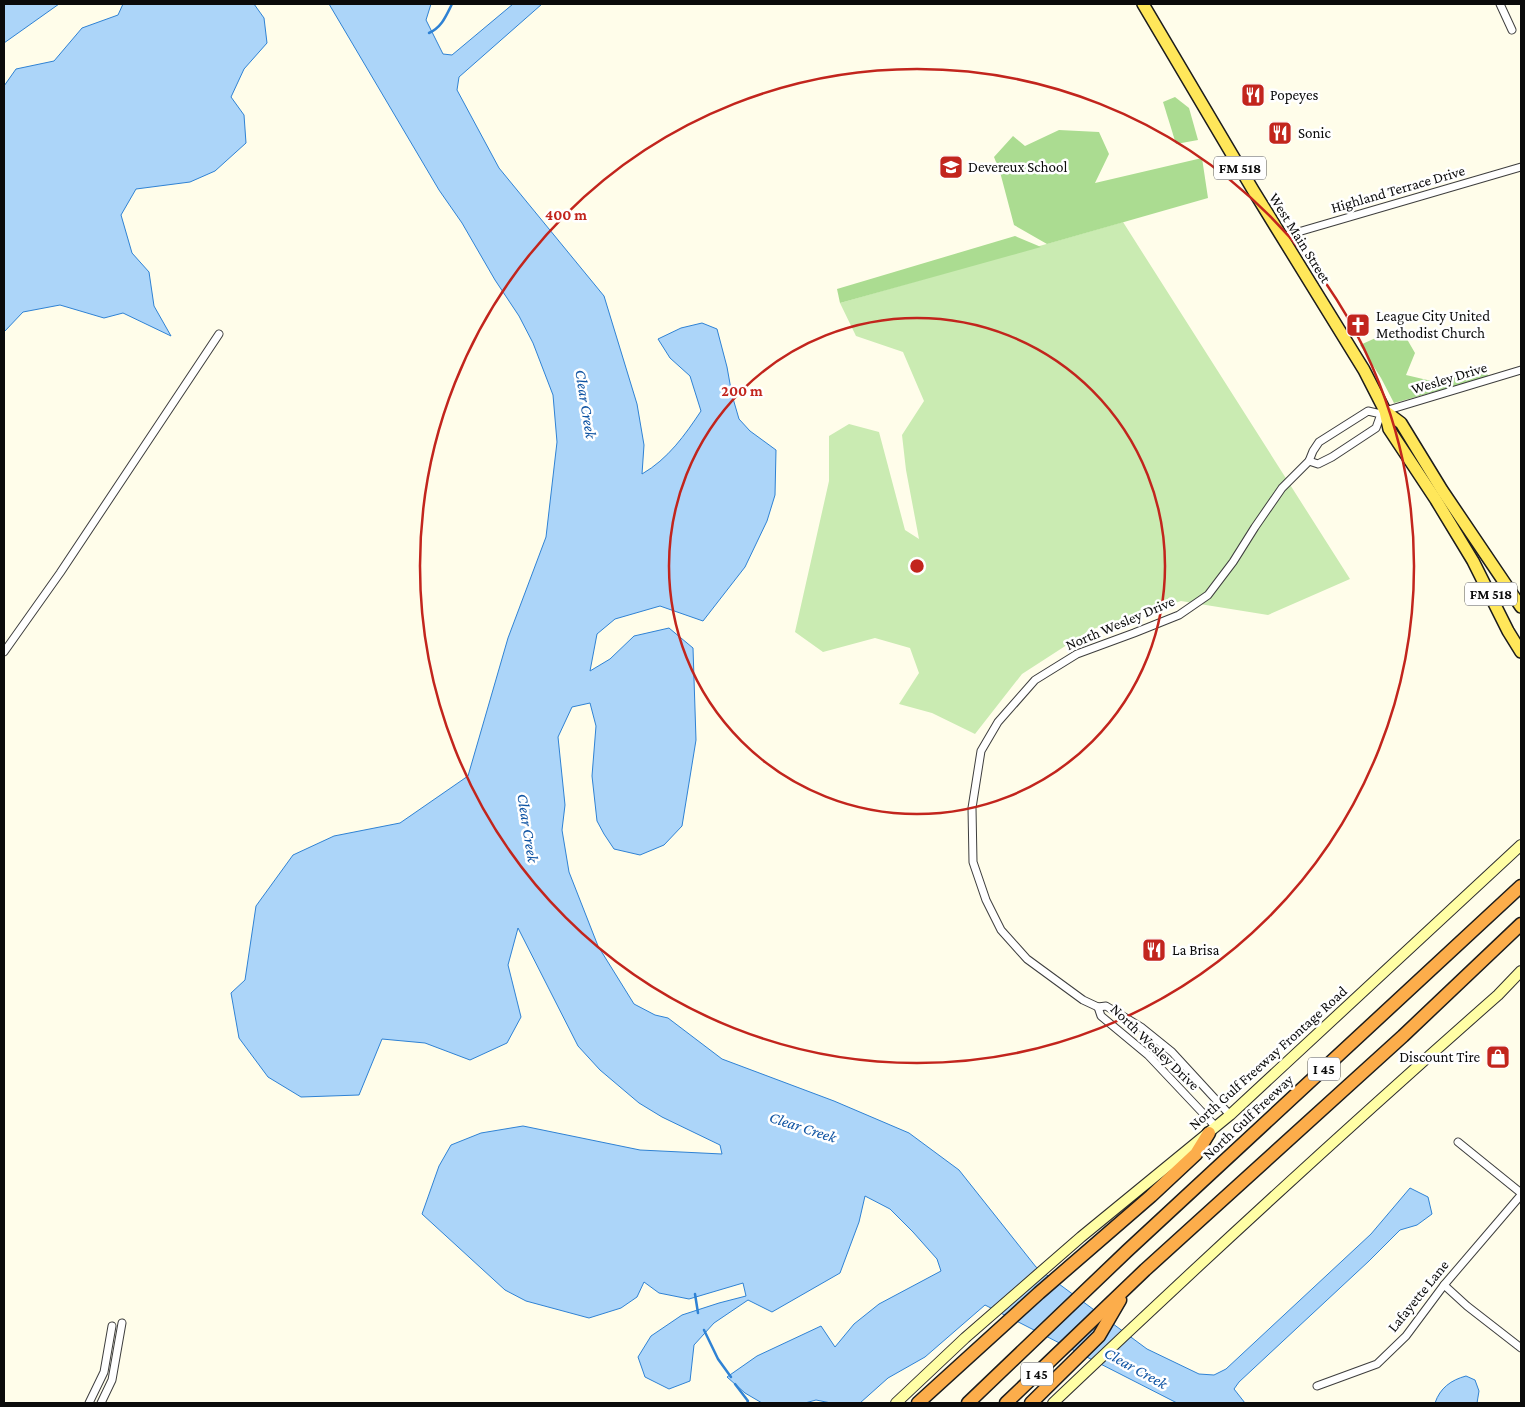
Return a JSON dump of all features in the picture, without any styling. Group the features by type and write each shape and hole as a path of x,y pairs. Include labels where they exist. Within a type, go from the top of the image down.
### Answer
{"highway":[{"name":"North Gulf Freeway","path":"979,1394 1127,1252 1521,886"},
{"name":"I 45","path":"1006,1403 1145,1270 1403,1036 1521,924"},
{"path":"918,1403 1196,1154 1212,1130"},
{"path":"1031,1403 1099,1336 1130,1284"},
{"name":"I 45","path":"968,1403 979,1394"},
{"path":"962,1403 979,1394"}],"main road":[{"name":"West Main Street","path":"1143,4 1364,370 1389,429 1469,553 1485,582 1508,632 1521,652"},
{"name":"West Main Street","path":"1383,413 1401,423 1442,490 1521,607"},
{"name":"North Gulf Freeway Frontage Road","path":"896,1403 965,1338 1081,1237 1230,1115 1521,845"},
{"path":"1053,1403 1152,1308 1342,1134 1498,995 1521,971"}],"street":[{"path":"1500,4 1512,30"},
{"name":"Highland Terrace Drive","path":"1282,237 1521,167"},
{"path":"4,652 60,573 219,334"},
{"name":"Wesley Drive","path":"1383,413 1521,370"},
{"name":"North Wesley Drive","path":"1230,1115 1172,1052 1141,1027 1106,1006 1098,1007 1083,1000 1028,959 1001,930 986,900 973,862 972,808 982,751 998,722 1035,680 1077,654 1179,615 1208,595 1233,562 1282,488 1309,461 1319,442 1368,411 1383,413"},
{"path":"1309,461 1318,464 1332,457 1376,428 1383,413"},
{"name":"North Wesley Drive","path":"1098,1007 1101,1016 1148,1055 1212,1130"},
{"path":"1458,1142 1521,1194"},
{"name":"Lafayette Lane","path":"1317,1386 1378,1364 1406,1336 1444,1285 1521,1194"},
{"path":"1444,1285 1467,1306 1521,1348"},
{"path":"101,1403 112,1380 122,1323"},
{"path":"89,1403 104,1372 112,1326"}],"green space":[{"path":"1175,97 1189,108 1198,140 1176,144 1163,102"},
{"path":"1059,130 1099,132 1109,154 1095,183 1202,158 1208,198 1047,244 1014,225 1000,172 994,157 1013,136 1025,146"},
{"path":"1123,222 1350,579 1268,615 1181,601 1090,630 1022,674 975,734 932,713 899,704 919,673 910,648 875,638 823,652 795,632 829,481 829,436 849,424 879,432 905,530 919,539 906,470 902,435 924,401 903,352 856,336 840,303"},
{"path":"1015,236 1041,247 840,303 837,289"},
{"path":"1400,327 1415,353 1406,375 1440,383 1482,366 1489,377 1394,403 1360,345"}],"water":[{"path":"4,4 59,4 4,43"},
{"path":"123,4 254,4 264,18 267,43 244,69 231,97 244,115 246,143 215,171 190,182 136,189 121,215 132,253 149,272 154,306 171,336 123,313 104,318 60,305 23,312 4,332 4,86 16,69 54,61 82,28 118,15"},
{"name":"Clear Creek","path":"329,4 431,4 426,20 443,54 452,55 513,4 542,4 459,77 457,90 499,168 604,296 637,404 644,445 642,474 668,454 701,411 690,376 670,358 658,339 681,328 702,323 717,329 739,419 750,431 776,450 775,495 767,521 745,567 703,621 660,606 615,619 597,634 590,671 610,659 634,636 669,628 693,648 696,740 682,826 664,845 640,855 614,849 597,821 592,776 596,726 590,703 572,707 558,737 565,805 562,830 569,872 598,946 634,1004 655,1015 668,1018 722,1059 834,1101 909,1133 959,1170 1036,1267 1147,1349 1199,1374 1214,1375 1226,1369 1371,1234 1410,1188 1428,1197 1432,1214 1417,1225 1400,1230 1239,1382 1234,1389 1245,1403 1177,1403 985,1305 925,1357 888,1378 860,1403 831,1403 816,1400 805,1403 762,1403 745,1393 727,1377 757,1356 821,1326 835,1347 854,1324 879,1304 941,1271 937,1259 890,1209 865,1196 859,1222 840,1273 772,1312 748,1300 714,1323 694,1345 690,1381 669,1389 645,1377 638,1357 651,1336 682,1315 746,1296 743,1283 689,1299 659,1293 644,1282 637,1297 621,1308 589,1318 526,1301 505,1290 422,1214 439,1166 451,1145 481,1133 523,1126 640,1150 722,1154 720,1145 662,1117 639,1103 600,1070 578,1046 518,928 508,965 521,1017 507,1043 470,1060 425,1043 382,1039 359,1095 301,1097 268,1077 239,1038 231,993 245,980 256,906 293,855 334,836 400,823 468,776 508,638 546,537 557,442 553,395 533,343 519,316 495,280 462,223 439,190"},
{"path":"1466,1376 1475,1380 1479,1391 1477,1403 1435,1403 1447,1385"}],"waterway":[{"path":"429,33 446,17 452,4"},
{"path":"695,1294 698,1313"},
{"path":"704,1330 718,1359 731,1377"},
{"path":"735,1384 748,1401 747,1403"}],"place":[{"name":"Popeyes","path":"1253,95"},
{"name":"Sonic","path":"1280,133"},
{"name":"Devereux School","path":"951,167"},
{"name":"League City United Methodist Church","path":"1358,325"},
{"name":"La Brisa","path":"1154,950"},
{"name":"Discount Tire","path":"1498,1057"}]}
